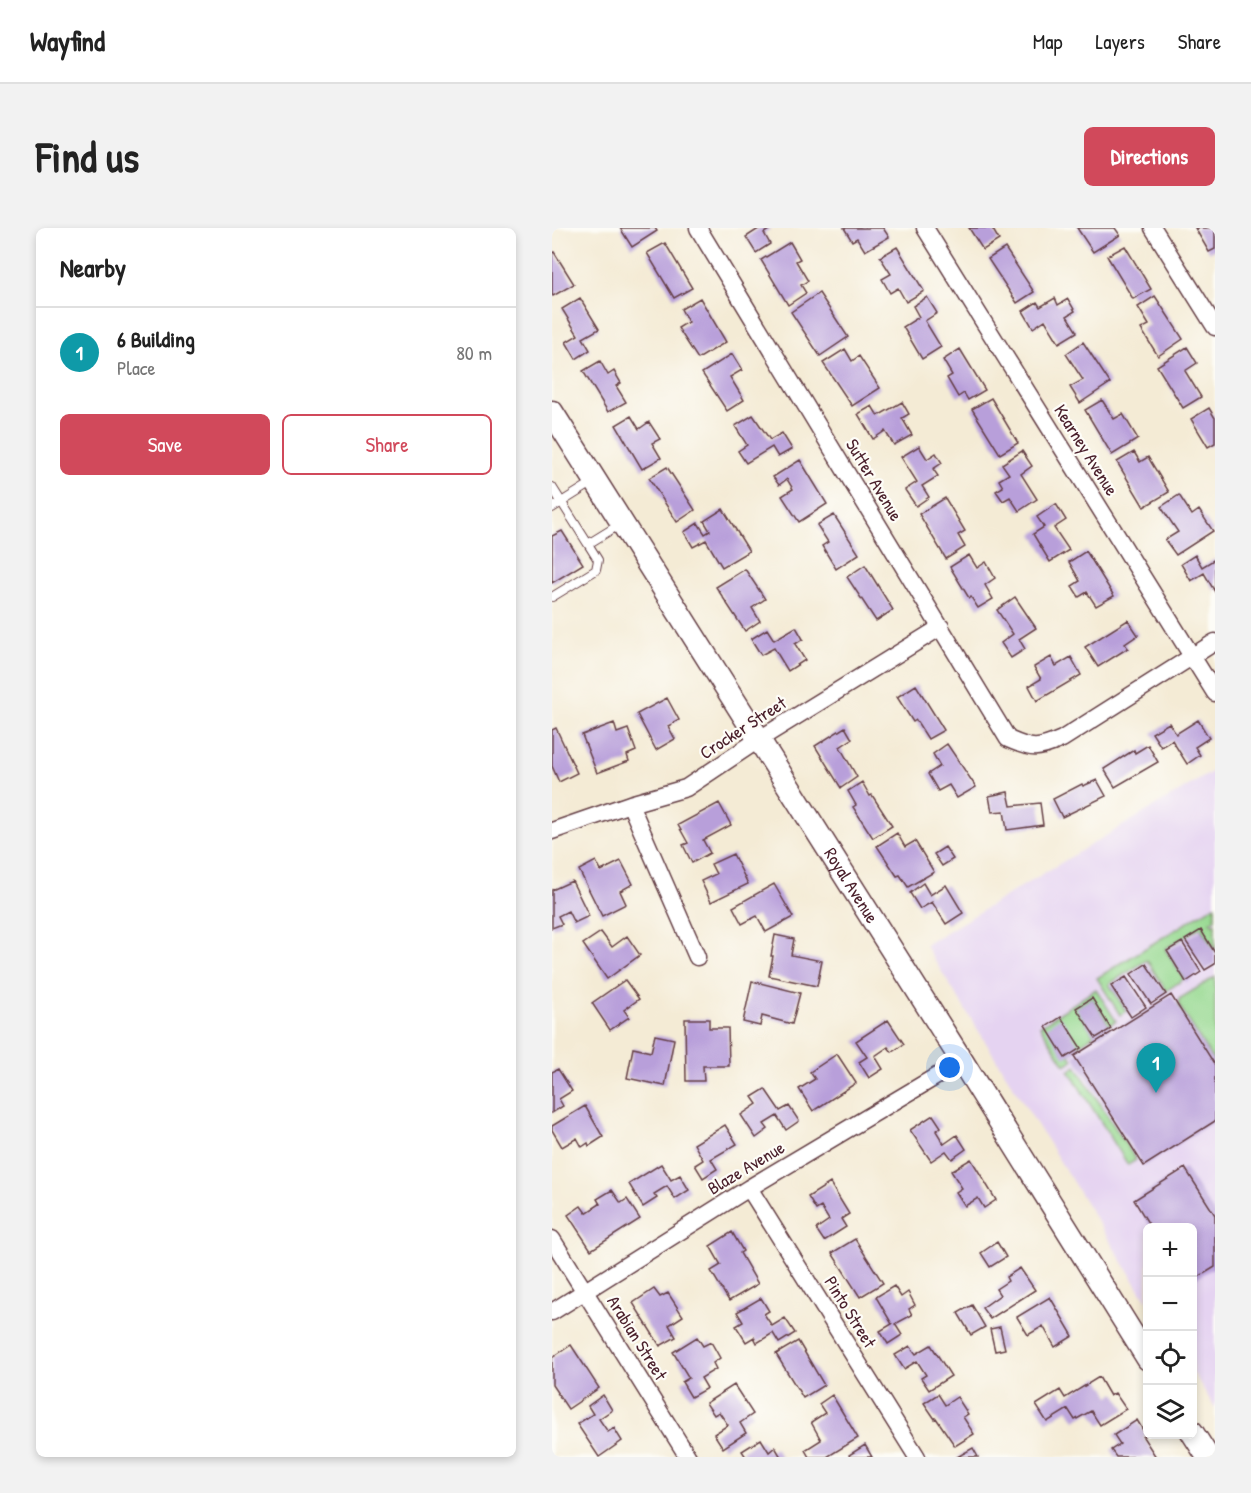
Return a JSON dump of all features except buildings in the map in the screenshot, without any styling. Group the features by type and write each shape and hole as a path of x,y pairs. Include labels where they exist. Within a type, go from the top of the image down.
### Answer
{"main road":[{"name":"Royal Avenue","path":"552,412 561,433 622,523 1143,1351"},
{"path":"1196,1439 1208,1457"}],"street":[{"name":"Sutter Avenue","path":"698,228 1008,739 1022,745 1041,748 1062,739 1192,657"},
{"name":"Kearney Avenue","path":"925,228 1215,693"},
{"path":"1153,228 1215,327"},
{"name":"Crocker Street","path":"552,831 630,804 686,788 758,740 941,627"},
{"path":"1192,657 1215,642"},
{"path":"630,804 697,957"},
{"name":"Blaze Avenue","path":"552,1312 749,1188 962,1061"},
{"name":"Pinto Street","path":"749,1188 917,1457"},
{"name":"Arabian Street","path":"552,1239 688,1457"}],"lane":[{"path":"552,508 595,481"},
{"path":"552,487 598,560 596,570 552,597"},
{"path":"588,544 622,523"}],"shaded area":[{"path":"1215,770 1215,1408 1197,1379 1197,1223 1143,1223 1143,1295 925,945"}],"green space":[{"path":"1215,905 1215,919 1210,922 1212,924 1215,922 1215,950 1200,927 1165,949 1184,979 1166,991 1147,960 1109,984 1126,1011 1120,1015 1097,978"},
{"path":"1215,977 1215,1063 1179,1005 1179,999"},
{"path":"1096,989 1116,1021 1109,1025 1092,998 1077,1008 1094,1035 1079,1045 1070,1055 1073,1060 1065,1065 1040,1026"},
{"path":"1076,1066 1136,1160 1128,1165 1069,1071"}],"place":[{"name":"6 Building","path":"1156,1093"}]}
